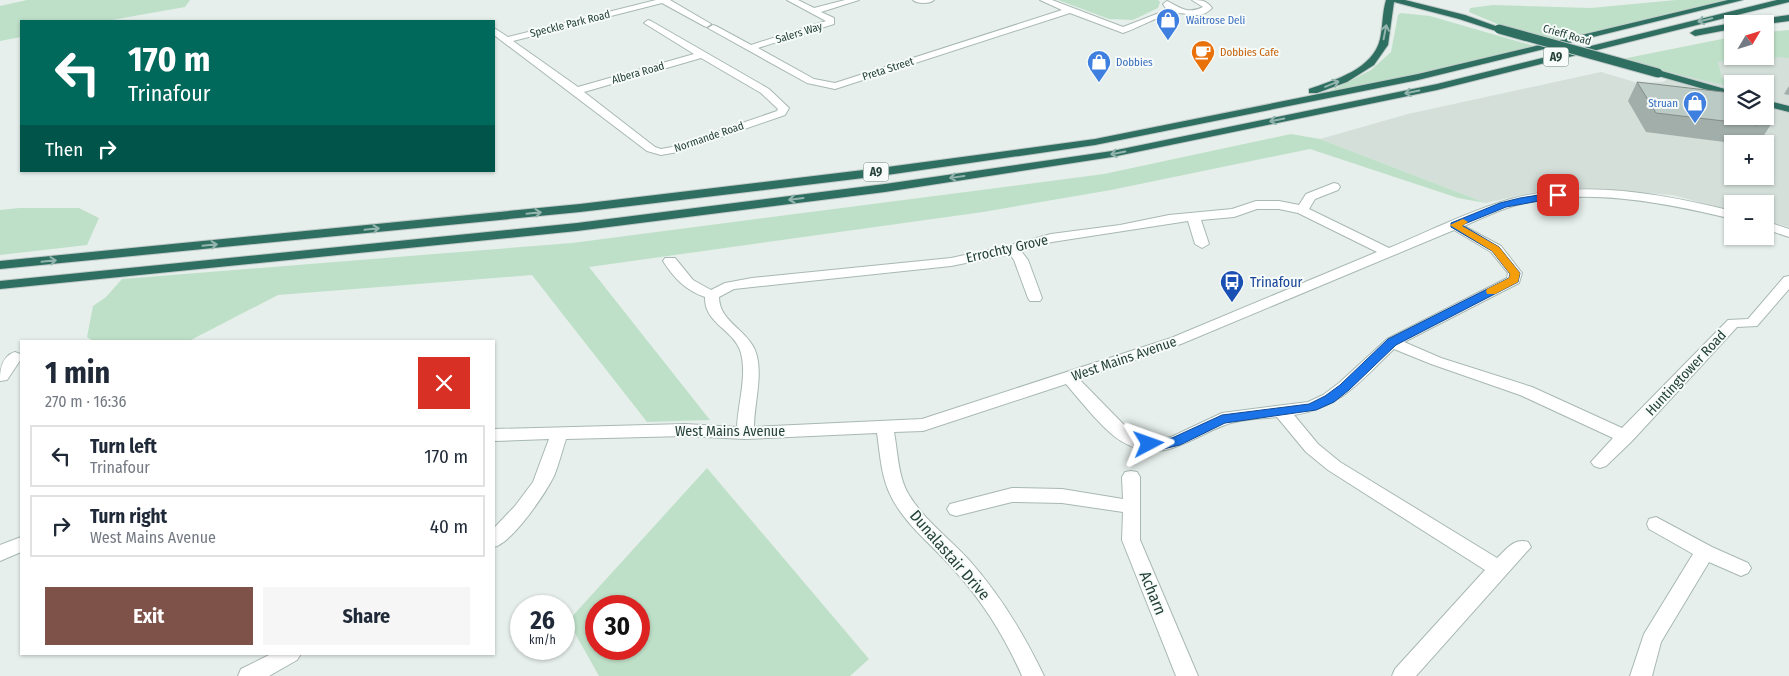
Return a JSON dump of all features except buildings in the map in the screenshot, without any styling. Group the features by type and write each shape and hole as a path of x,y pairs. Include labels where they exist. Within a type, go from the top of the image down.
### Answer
{"highway":[{"name":"A9","path":"1235,114 1324,87 1364,68 1377,55 1383,45 1390,0"},
{"path":"1415,0 1462,17"},
{"path":"1434,0 1443,8 1462,17"},
{"name":"A9","path":"0,265 580,208 841,177 1095,142 1165,126 1235,114 1418,77 1740,0"},
{"name":"A9","path":"1437,87 1787,0"},
{"name":"Crieff Road","path":"1401,1 1724,92"},
{"path":"1774,20 1789,18"},
{"name":"A9","path":"0,285 577,227 886,188 1112,154 1724,28"},
{"path":"1774,105 1789,109"}],"street":[{"name":"Speckle Park Road","path":"506,40 665,0 710,26"},
{"name":"Salers Way","path":"750,48 831,22 831,20 790,0"},
{"path":"814,12 855,0"},
{"path":"917,0 930,0"},
{"path":"1044,0 1123,30 1174,10"},
{"path":"1172,0 1167,3 1167,6 1174,10 1197,13 1208,8 1205,4 1196,0"},
{"name":"Preta Street","path":"710,26 814,82 835,86 1070,10"},
{"name":"Normande Road","path":"495,32 576,90 652,149 661,152 674,150 781,113 784,108 781,104 764,91 648,23"},
{"name":"Albera Road","path":"576,90 701,55"},
{"path":"1302,210 1310,197 1334,187"},
{"name":"West Mains Avenue","path":"495,435 685,430 745,433 923,425 1176,341 1454,225 1520,200 1588,193 1650,198 1724,213"},
{"name":"Errochty Grove","path":"712,295 730,286 752,282 951,262 1013,249 1051,238 1120,229 1193,216 1213,217 1234,213 1256,205 1279,205 1302,210 1389,253"},
{"path":"1193,216 1202,244"},
{"path":"1069,378 1116,428 1136,442 1149,444 1159,445 1176,442 1222,420 1311,408 1329,399 1345,387 1392,342 1514,280 1515,273 1496,249 1454,225"},
{"path":"1774,228 1789,233"},
{"path":"1013,249 1021,260 1035,298"},
{"path":"670,261 678,274 694,289 712,295 711,302 716,316 740,339 748,351 745,433"},
{"name":"Huntingtower Road","path":"1600,462 1626,437 1733,323 1752,323 1782,298 1789,280"},
{"path":"1392,342 1436,361 1526,391 1626,437"},
{"path":"1,376 12,358"},
{"path":"1283,413 1312,448 1334,466 1498,569"},
{"name":"Dunalastair Drive","path":"884,427 895,483 903,501 951,553 1003,619 1025,657 1033,676"},
{"path":"495,539 517,517 533,497 545,477 560,433"},
{"name":"Acharn","path":"1131,477 1131,540 1187,676"},
{"path":"956,510 1012,495 1062,496 1132,507"},
{"path":"1656,524 1705,552 1741,568"},
{"path":"0,553 20,544"},
{"path":"1403,676 1498,569 1521,547"},
{"path":"1641,676 1651,640 1705,552"},
{"path":"249,676 288,655"}],"shaded area":[{"path":"1774,56 1789,56 1789,227 1774,223 1774,195 1724,195 1724,209 1673,195 1557,187 1486,203 1320,139 1408,114 1601,72 1638,83 1663,82 1701,61 1724,57 1724,65 1774,65"}],"green space":[{"path":"27,0 190,0 185,7 112,20 20,20 20,37 0,41 0,6"},
{"path":"1058,0 1158,0 1160,2 1158,8 1133,20 1109,19"},
{"path":"1676,0 1728,0 1558,42 1502,26 1469,12 1470,8 1493,5 1591,8"},
{"path":"1401,13 1430,16 1541,48 1309,99 1371,70 1391,52 1398,15"},
{"path":"1789,30 1789,58 1774,58 1774,31"},
{"path":"1724,39 1724,60 1718,62 1724,85 1655,69 1622,59"},
{"path":"1291,134 1320,139 1486,203 1458,198 1310,149 1111,190 983,212 589,267 710,420 647,422 532,275 278,295 191,340 92,340 87,337 93,306 106,297 122,279 572,243 1104,174"},
{"path":"19,208 79,208 99,218 87,245 0,255 0,210"},
{"path":"707,468 869,659 850,676 599,676 590,660 650,660 650,595 592,595"},
{"path":"585,602 585,651 575,633 575,613"}],"slow traffic":[{"path":"1463,222 1454,225 1496,249 1515,273 1514,280 1491,291"}],"place":[{"name":"Waitrose Deli","path":"1168,41"},
{"name":"Dobbies Cafe","path":"1203,73"},
{"name":"Dobbies","path":"1099,83"},
{"name":"Struan","path":"1695,124"},
{"name":"Trinafour","path":"1232,303"}],"route":[{"path":"1149,444 1159,445 1176,442 1222,420 1311,408 1329,399 1345,387 1392,342 1514,280 1515,273 1496,249 1454,225 1520,200 1558,195"}]}
